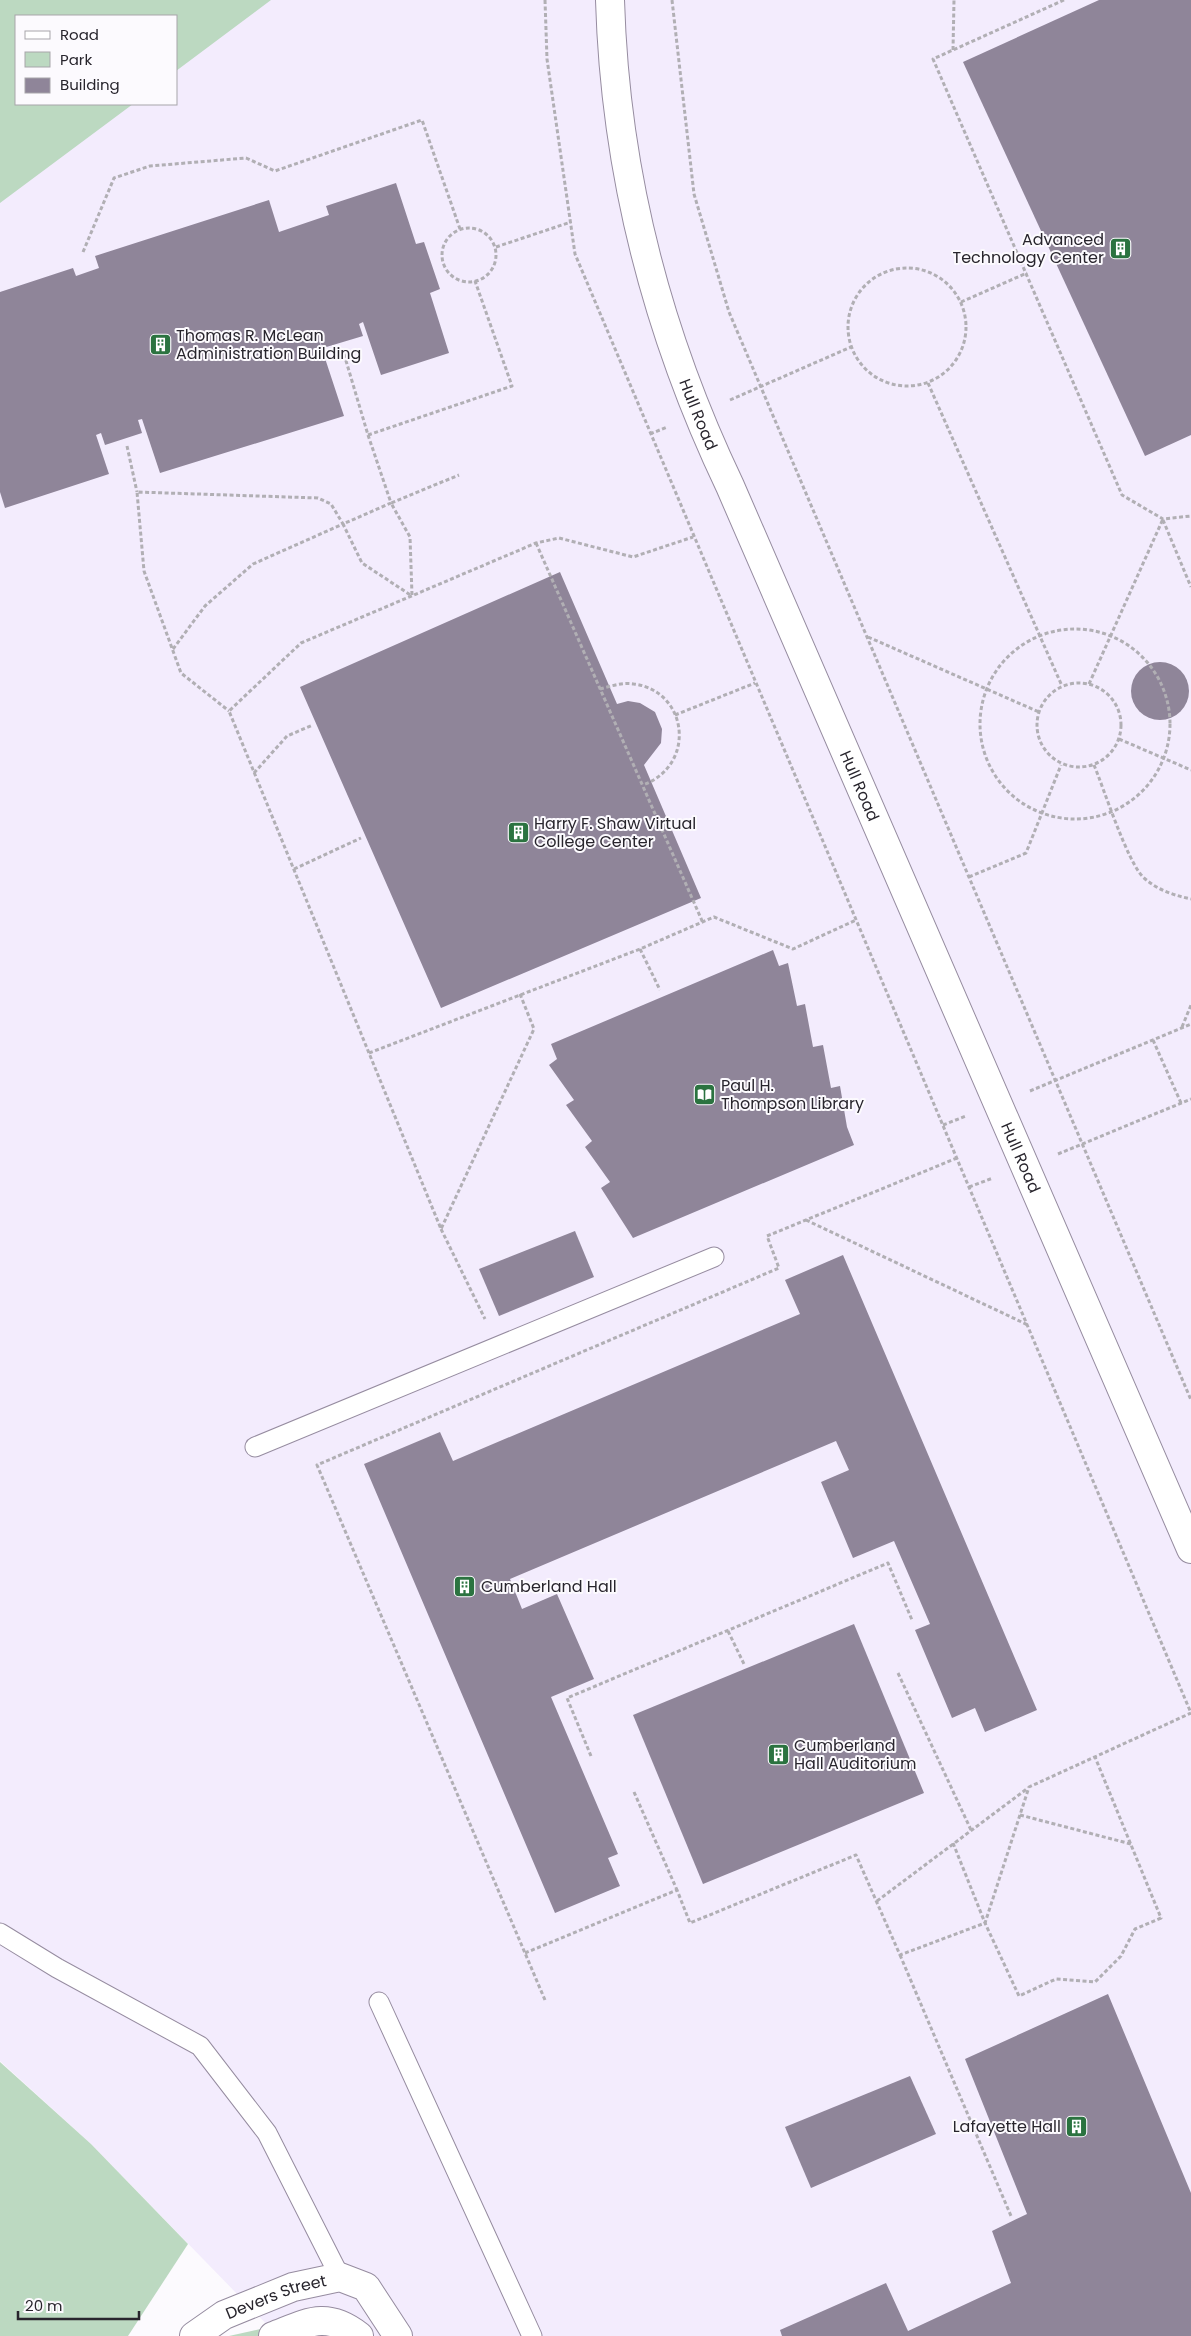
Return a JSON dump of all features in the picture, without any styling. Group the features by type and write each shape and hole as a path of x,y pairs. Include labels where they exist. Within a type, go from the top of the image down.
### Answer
{"street":[{"name":"Hull Road","path":"610,0 611,33 622,144 637,225 666,332 698,414 999,1103 1191,1549"},
{"name":"Devers Street","path":"194,2336 224,2315 293,2288 340,2277 366,2288 398,2336"},
{"name":"Devers Street","path":"273,2336 315,2321 342,2324 359,2336"}],"lane":[{"path":"255,1447 714,1256"},
{"path":"0,1933 57,1968 200,2046 268,2133 340,2277"},
{"path":"379,2002 532,2336"}],"path":[{"path":"545,0 547,59 575,254 1191,1713 1029,1787 876,1901"},
{"path":"672,0 694,194 729,312 1191,1400"},
{"path":"953,50 954,0"},
{"path":"1064,0 933,59 1122,495 1163,519 1191,516"},
{"path":"83,252 114,178 150,166 246,158 275,172 422,120 460,229"},
{"path":"496,247 571,222"},
{"path":"477,228 492,239 496,247 495,264 484,278 475,281 458,279 450,274 442,258 446,240 460,229 477,228"},
{"path":"914,268 933,274 950,285 961,302 967,322 965,341 958,360 944,374 928,383 909,387 890,385 873,376 860,363 851,346 847,328 851,308 860,290 875,277 894,269 914,268"},
{"path":"961,302 1027,273"},
{"path":"368,435 512,386 475,281"},
{"path":"650,434 851,346"},
{"path":"344,354 391,503 410,537 412,596"},
{"path":"928,383 1038,636 1062,686"},
{"path":"127,446 137,492 144,571 181,673 229,711 441,1229 514,1381"},
{"path":"173,649 205,606 253,564 459,475"},
{"path":"137,492 318,498 331,504 362,562 412,596"},
{"path":"1163,519 1191,587"},
{"path":"1089,684 1163,519"},
{"path":"229,711 301,643 536,543 559,538 633,558 693,537"},
{"path":"536,543 704,923"},
{"path":"1068,629 1098,632 1110,636 1127,644 1150,664 1165,691 1171,721 1167,752 1153,779 1131,801 1112,811 1103,815 1071,819 1042,813 1012,795 992,770 981,741 981,709 991,678 1011,653 1038,636 1068,629"},
{"path":"868,637 1039,712"},
{"path":"675,715 755,682"},
{"path":"1075,683 1089,684 1102,689 1112,699 1119,711 1121,725 1119,739 1113,752 1102,761 1075,768 1062,765 1050,757 1041,746 1036,718 1050,694 1062,686 1075,683"},
{"path":"600,689 616,684 634,684 651,689 665,700 675,715 680,732 678,750 671,766 656,781 643,786"},
{"path":"254,773 286,736 313,725"},
{"path":"1119,739 1191,770"},
{"path":"1094,764 1131,857 1142,876 1168,894 1191,899"},
{"path":"969,877 1026,853 1062,765"},
{"path":"294,869 361,838"},
{"path":"369,1053 640,949 704,923 714,917 794,949 856,920"},
{"path":"640,949 660,990"},
{"path":"441,1229 534,1029 520,994"},
{"path":"1182,1028 1191,1005"},
{"path":"943,1125 1191,1024"},
{"path":"1153,1040 1181,1103"},
{"path":"969,1187 1083,1145 1191,1099"},
{"path":"545,2000 317,1465 779,1268 767,1236 957,1158"},
{"path":"806,1220 1028,1325"},
{"path":"591,1756 568,1698 888,1563 912,1620"},
{"path":"728,1631 744,1664"},
{"path":"898,1673 971,1830"},
{"path":"954,1843 985,1923 1019,1996 1056,1979 1095,1982 1121,1956 1135,1929 1161,1918 1095,1757"},
{"path":"985,1923 1029,1787"},
{"path":"634,1792 690,1923 856,1856 1011,2216"},
{"path":"1020,1815 1131,1844"},
{"path":"525,1954 677,1890"},
{"path":"900,1955 985,1923"}],"shaded area":[{"path":"0,0 1191,0 1191,2336 278,2336 91,2144 0,2061"}],"green space":[{"path":"0,0 271,0 178,70 178,15 15,15 15,105 132,105 0,203"},
{"path":"0,2062 91,2144 188,2244 128,2336 0,2336"},
{"path":"269,2327 278,2336 229,2336"}],"building":[{"name":"Advanced Technology Center","path":"1099,0 1191,0 1191,435 1145,456 963,62"},
{"name":"Thomas R. McLean Administration Building","path":"396,183 416,244 424,242 440,289 430,293 449,353 381,375 363,322 359,324 363,336 323,348 319,340 344,416 160,473 142,419 138,420 142,433 105,445 101,433 96,435 109,474 5,508 0,492 0,292 73,268 76,276 99,268 95,256 269,200 279,232 329,215 326,206"},
{"name":"Harry F. Shaw Virtual College Center","path":"560,572 617,704 628,701 640,703 655,712 662,729 661,743 644,765 701,898 441,1008 300,687"},
{"path":"1154,662 1166,662 1181,670 1189,685 1189,697 1181,712 1166,720 1154,720 1139,712 1131,697 1131,685 1139,670"},
{"name":"Paul H. Thompson Library","path":"773,950 779,966 788,963 797,1006 805,1004 813,1047 823,1045 831,1088 840,1086 847,1127 854,1145 633,1238 601,1188 610,1182 585,1147 592,1141 566,1105 574,1100 549,1065 557,1059 551,1044"},
{"path":"575,1231 594,1277 499,1316 479,1269"},
{"name":"Cumberland Hall","path":"843,1255 1037,1710 985,1732 975,1708 952,1718 915,1630 930,1624 894,1541 853,1558 821,1482 849,1470 836,1441 510,1579 522,1609 557,1594 594,1679 551,1697 618,1854 608,1858 620,1886 555,1913 364,1464 440,1432 453,1461 800,1314 785,1280"},
{"name":"Cumberland Hall Auditorium","path":"854,1624 924,1793 703,1884 633,1715"},
{"name":"Lafayette Hall","path":"1108,1994 1191,2193 1191,2336 782,2336 780,2330 886,2283 908,2331 1011,2283 992,2231 1027,2214 965,2059"},
{"path":"910,2076 936,2134 811,2188 785,2127"}],"place":[{"name":"Advanced Technology Center","path":"1120,248"},
{"name":"Thomas R. McLean Administration Building","path":"160,344"},
{"name":"Harry F. Shaw Virtual College Center","path":"518,832"},
{"name":"Paul H. Thompson Library","path":"705,1094"},
{"name":"Cumberland Hall","path":"465,1586"},
{"name":"Cumberland Hall Auditorium","path":"778,1754"},
{"name":"Lafayette Hall","path":"1077,2126"}]}
